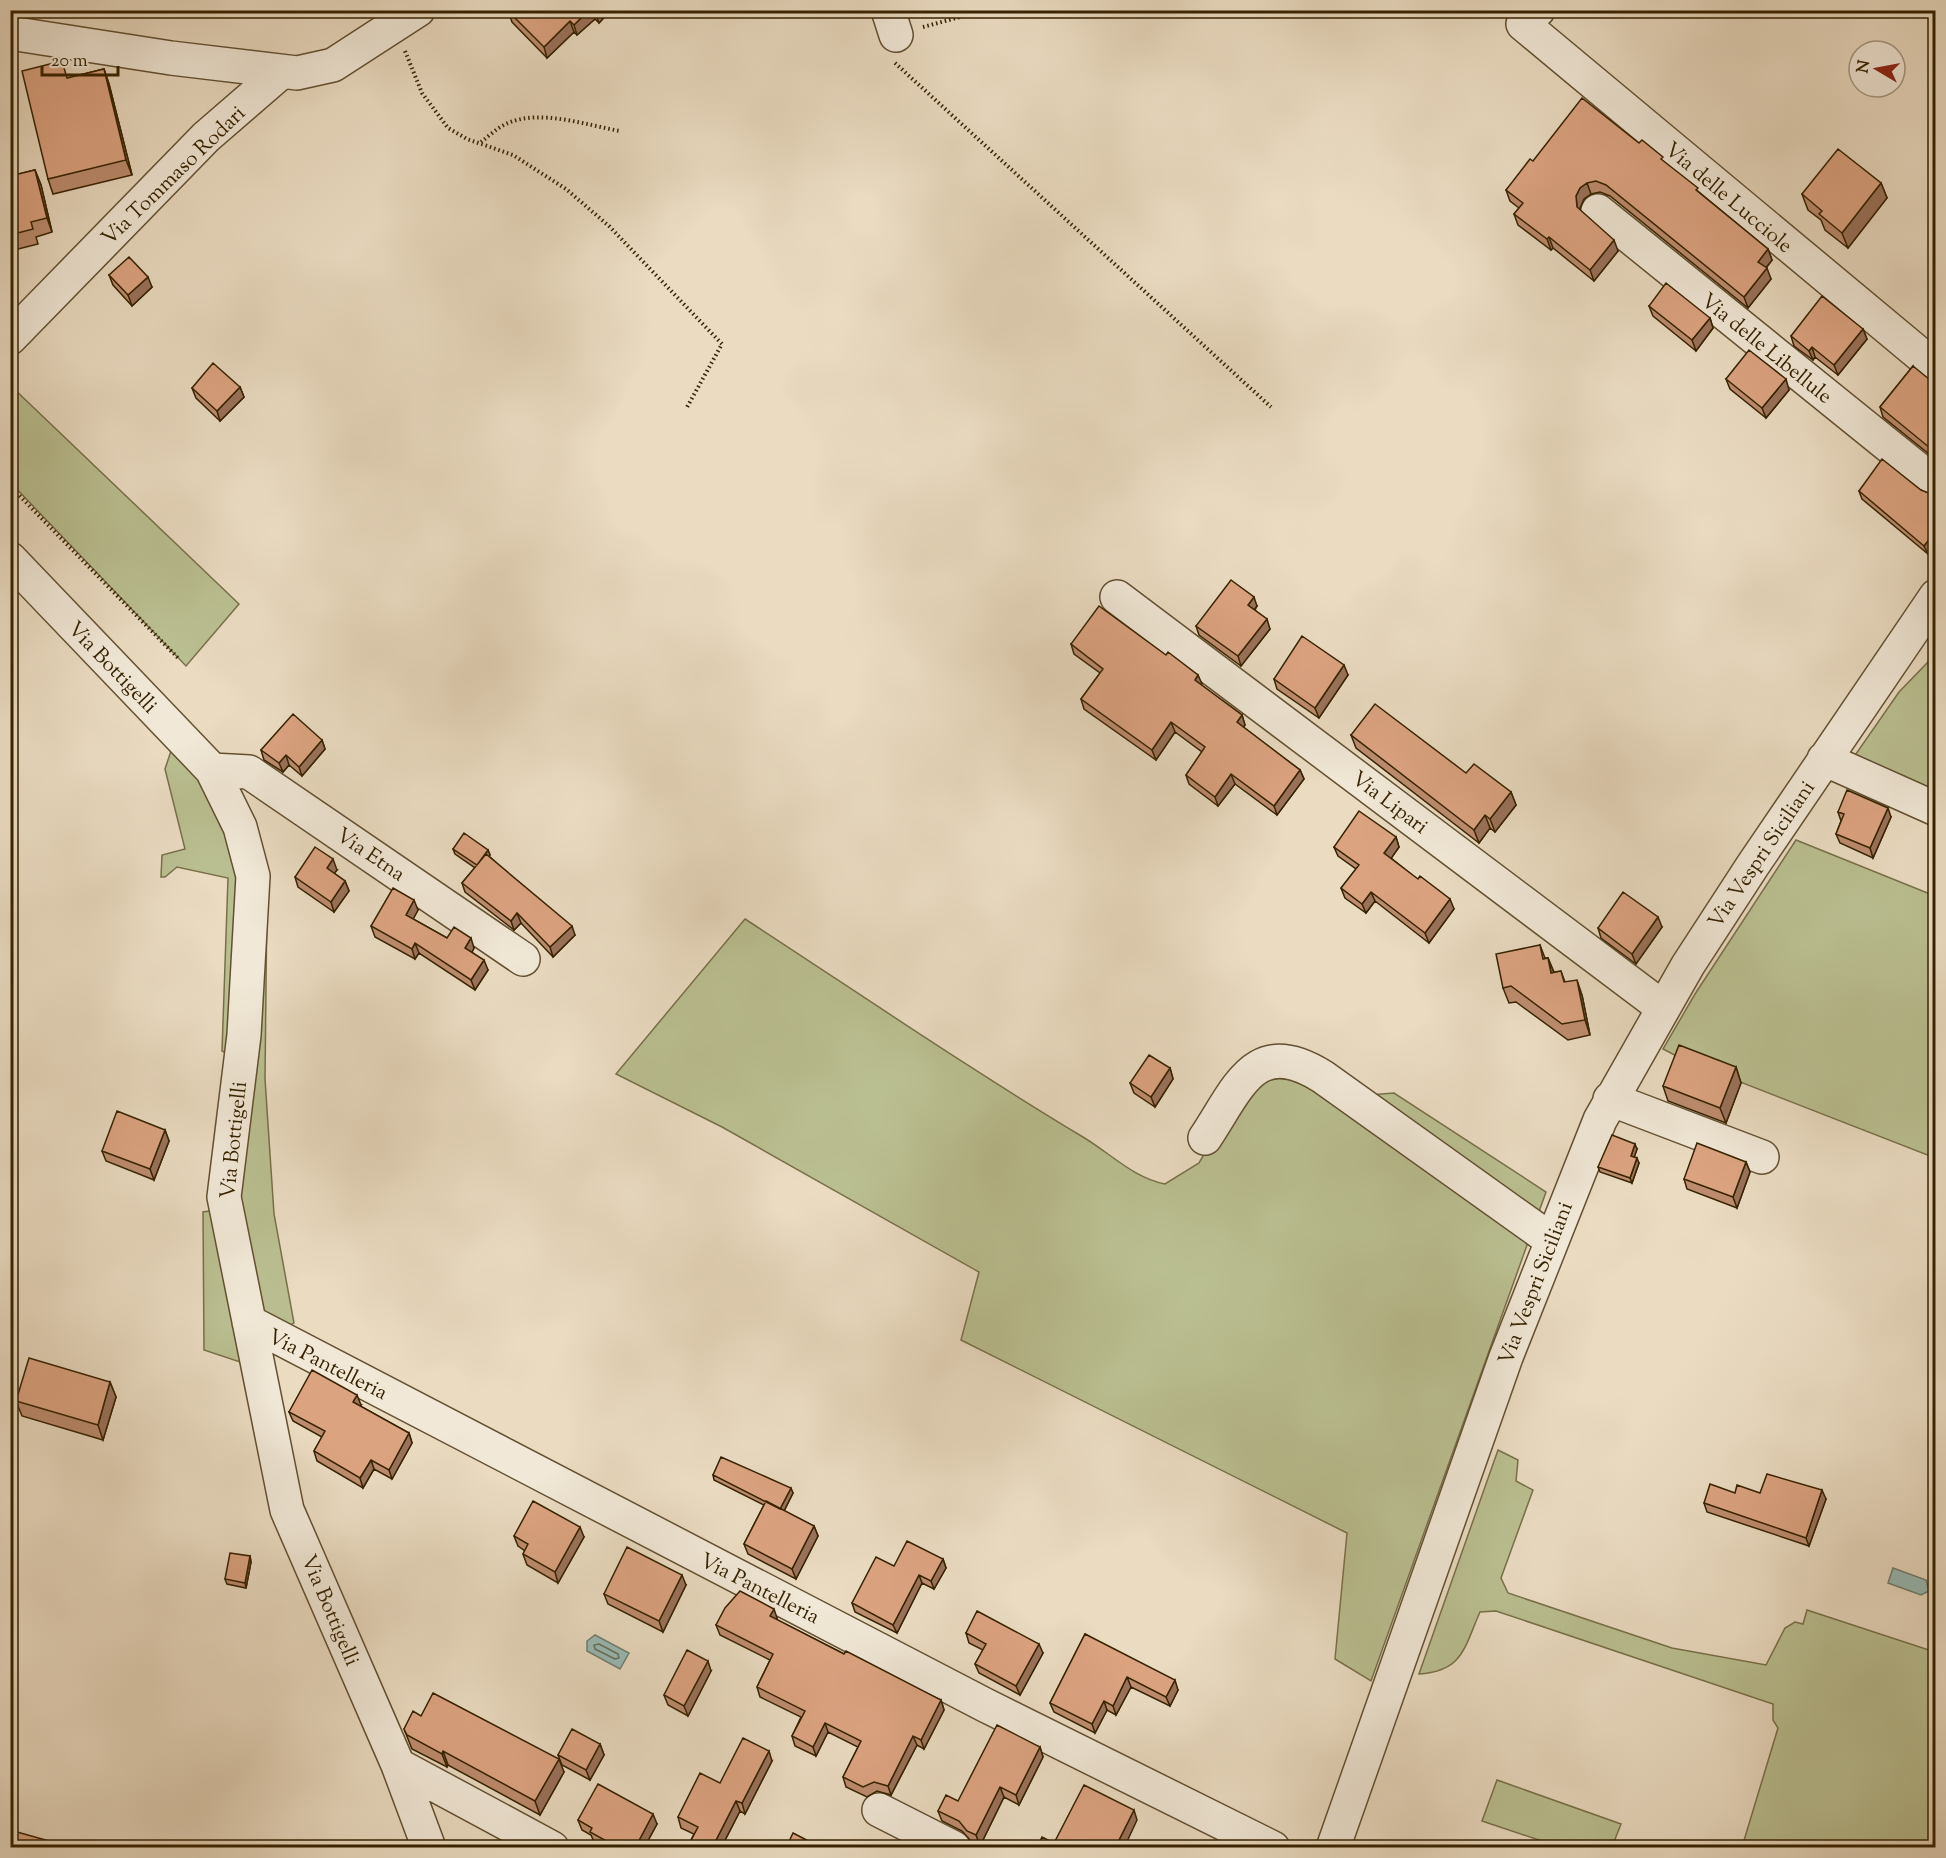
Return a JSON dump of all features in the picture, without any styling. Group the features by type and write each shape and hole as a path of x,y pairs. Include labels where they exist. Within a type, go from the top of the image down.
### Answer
{"street":[{"name":"Via delle Lucciole","path":"1531,17 1935,368"},
{"path":"10,33 280,73 310,72 333,64 407,18"},
{"name":"Via Tommaso Rodari","path":"10,338 206,136 280,73"},
{"name":"Via delle Libellule","path":"1598,211 1935,484"},
{"name":"Via Bottigelli","path":"10,558 212,770 240,827 254,876 244,1035 224,1197 287,1510 398,1766 429,1848"},
{"name":"Via Vespri Siciliani","path":"1333,1848 1506,1357 1552,1236 1610,1099 1662,1007 1753,865 1935,596"},
{"name":"Via Lipari","path":"1117,597 1662,1007"},
{"name":"Via Vespri Siciliani","path":"1824,759 1935,809"},
{"name":"Via Etna","path":"212,770 249,772 523,959"},
{"path":"1206,1138 1238,1089 1259,1066 1277,1060 1296,1062 1323,1077 1540,1232 1552,1236"},
{"path":"1610,1099 1762,1157"},
{"name":"Via Pantelleria","path":"249,1322 985,1705 1273,1848"},
{"path":"398,1766 552,1848"},
{"path":"879,1810 954,1848"}],"path":[{"path":"892,36 986,10"},
{"path":"407,18 416,80 433,110 457,135 530,164 585,204 723,344 686,409"},
{"path":"892,36 1271,407"},
{"path":"480,143 506,124 525,118 554,119 620,131"},
{"path":"10,486 178,658"}],"green space":[{"path":"11,386 239,604 186,666 11,483"},
{"path":"1929,661 1935,664 1935,802 1849,764 1899,692"},
{"path":"171,751 200,762 246,877 233,1056 222,1051 228,878 177,867 165,877 161,877 162,855 185,849 165,769"},
{"path":"1796,840 1935,896 1935,1158 1684,1060 1663,1049 1695,994"},
{"path":"267,898 265,1079 274,1214 294,1323 277,1334 251,1321 227,1195"},
{"path":"745,919 1123,1165 1154,1181 1165,1184 1199,1163 1239,1095 1289,1066 1343,1097 1394,1093 1546,1192 1371,1681 1335,1659 1347,1533 961,1340 979,1272 722,1127 616,1074"},
{"path":"223,1209 252,1352 240,1362 204,1350 203,1212"},
{"path":"1498,1450 1518,1460 1516,1481 1533,1490 1501,1578 1508,1593 1672,1648 1766,1665 1785,1628 1795,1622 1803,1624 1807,1610 1935,1652 1935,1847 1742,1847 1778,1728 1773,1720 1773,1704 1496,1611 1480,1612 1465,1647 1453,1663 1434,1672 1419,1674"},
{"path":"1497,1780 1621,1824 1612,1847 1560,1847 1482,1821"}],"water":[{"path":"1893,1568 1926,1580 1929,1591 1921,1595 1888,1583"},
{"path":"595,1635 629,1653 620,1669 587,1651 587,1641"}],"building":[{"path":"509,10 589,10 574,25 570,21 544,47"},
{"path":"62,61 67,78 104,69 126,160 48,179 22,71"},
{"path":"1582,98 1639,143 1642,140 1663,157 1661,159 1698,188 1696,190 1768,249 1758,262 1767,268 1744,297 1606,185 1596,181 1580,188 1576,196 1577,207 1614,240 1590,270 1549,237 1547,239 1514,214 1523,203 1506,190 1530,159 1533,161"},
{"path":"1838,149 1881,183 1842,233 1819,214 1822,211 1802,194"},
{"path":"35,170 47,218 31,222 33,229 10,235 10,176"},
{"path":"129,257 148,277 128,295 109,275"},
{"path":"1666,283 1710,318 1692,340 1649,306"},
{"path":"1822,296 1863,329 1834,365 1812,347 1809,351 1791,336"},
{"path":"1749,350 1786,379 1762,408 1726,379"},
{"path":"213,363 240,387 217,411 192,388"},
{"path":"1913,366 1935,384 1935,440 1930,448 1880,407"},
{"path":"1882,459 1921,490 1935,494 1935,532 1924,546 1859,491"},
{"path":"1231,580 1254,597 1248,605 1267,619 1238,656 1196,626"},
{"path":"1099,606 1166,655 1168,652 1198,675 1195,680 1242,715 1237,722 1300,770 1274,806 1231,774 1215,797 1186,775 1205,747 1171,722 1152,750 1081,699 1103,669 1071,644"},
{"path":"1302,636 1344,665 1315,708 1274,679"},
{"path":"1375,704 1466,773 1474,764 1511,792 1490,819 1485,815 1474,830 1351,735"},
{"path":"293,714 322,740 299,767 286,755 279,763 261,750"},
{"path":"1847,790 1888,808 1870,848 1836,834 1844,814 1838,812"},
{"path":"1359,811 1396,837 1384,853 1418,879 1420,876 1450,899 1425,933 1371,892 1362,904 1341,888 1359,865 1334,847"},
{"path":"464,833 488,850 477,865 453,849"},
{"path":"315,847 333,859 327,868 345,881 331,902 295,877"},
{"path":"486,854 572,926 550,947 517,913 511,921 462,883"},
{"path":"393,888 414,900 406,915 447,938 454,927 471,938 465,948 484,960 471,980 415,943 412,949 371,926"},
{"path":"1623,892 1658,917 1632,954 1598,928"},
{"path":"1540,945 1543,959 1548,958 1551,973 1561,971 1564,982 1577,980 1585,1020 1562,1024 1511,986 1503,988 1496,954"},
{"path":"1679,1045 1736,1067 1720,1108 1663,1086"},
{"path":"1149,1055 1170,1068 1151,1097 1130,1083"},
{"path":"117,1111 165,1130 150,1169 102,1151"},
{"path":"1612,1135 1635,1144 1631,1156 1637,1158 1630,1178 1598,1167"},
{"path":"1697,1143 1746,1162 1733,1197 1684,1179"},
{"path":"29,1358 110,1382 98,1425 16,1401"},
{"path":"312,1370 357,1395 353,1402 409,1433 389,1470 371,1460 360,1478 314,1451 325,1431 289,1412"},
{"path":"721,1457 791,1488 780,1509 713,1475"},
{"path":"1767,1474 1822,1490 1806,1538 1704,1503 1710,1484 1735,1493 1737,1485 1760,1493"},
{"path":"533,1501 580,1527 555,1572 523,1554 528,1544 514,1536"},
{"path":"766,1501 814,1526 792,1569 744,1544"},
{"path":"907,1541 943,1559 931,1581 919,1575 893,1625 852,1603 876,1557 894,1566"},
{"path":"627,1547 682,1575 659,1621 604,1594"},
{"path":"230,1553 250,1556 245,1583 225,1579"},
{"path":"740,1591 774,1609 770,1616 844,1654 846,1651 941,1700 921,1740 913,1736 888,1786 874,1782 863,1787 843,1777 861,1741 825,1723 813,1747 792,1736 805,1711 757,1687 773,1654 716,1625 725,1608"},
{"path":"977,1611 1039,1644 1016,1686 975,1664 986,1644 966,1633"},
{"path":"1085,1634 1175,1680 1166,1697 1127,1677 1113,1706 1104,1701 1092,1724 1050,1703"},
{"path":"687,1650 708,1661 684,1706 664,1695"},
{"path":"433,1693 559,1759 535,1801 443,1751 442,1754 407,1735 404,1729 413,1711 421,1716"},
{"path":"997,1725 1040,1747 1016,1795 1000,1787 976,1835 967,1831 959,1821 938,1811 946,1795 958,1801"},
{"path":"572,1729 600,1744 586,1770 558,1755"},
{"path":"743,1738 769,1751 742,1803 736,1801 712,1848 687,1848 698,1827 678,1817 700,1773 720,1783"},
{"path":"598,1784 653,1814 635,1848 619,1848 590,1832 592,1828 578,1820"},
{"path":"1084,1785 1134,1810 1115,1848 1037,1848 1042,1837 1054,1843"},
{"path":"10,1830 74,1848 10,1848"},
{"path":"793,1833 822,1848 786,1848"}]}
